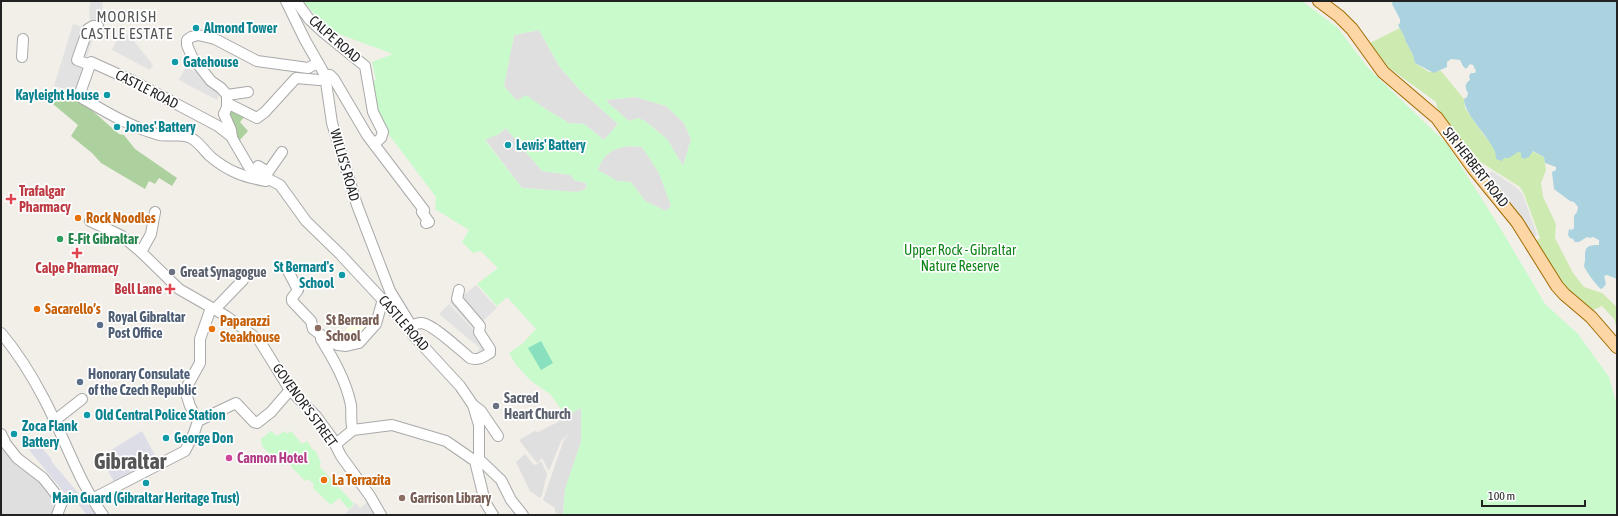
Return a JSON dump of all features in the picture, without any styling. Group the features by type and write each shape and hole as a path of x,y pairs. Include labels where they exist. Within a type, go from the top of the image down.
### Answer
{"main road":[{"name":"SIR HERBERT ROAD","path":"1319,1 1339,16 1352,29 1383,72 1437,118 1473,168 1517,222 1557,286 1591,317 1617,347"}],"street":[{"name":"WILLIS’S ROAD","path":"286,1 326,77 332,123 357,205 390,291 404,313 410,327"},
{"name":"CALPE ROAD","path":"296,1 310,19 323,32 365,66 373,112 384,132 381,138 374,144"},
{"path":"98,26 93,26 88,29 78,60 90,65 80,93 82,98 128,124 156,134 182,135 189,137 196,141 210,156 233,172 278,184"},
{"path":"318,63 308,68 258,61 215,39 198,35 191,37 186,45 192,57 211,81 220,88 227,99 257,118 266,111 296,78 319,80 330,75 334,79 366,135 424,210 422,212 429,222 426,224"},
{"path":"22,57 23,39"},
{"name":"CASTLE ROAD","path":"90,65 91,62 133,81 223,129 232,137"},
{"path":"227,99 248,92"},
{"path":"206,120 224,114 227,110 227,99"},
{"path":"224,114 231,130 232,137 241,150 254,164 268,172 282,152"},
{"path":"241,150 249,167 278,184"},
{"name":"CASTLE ROAD","path":"278,184 306,222 410,327 414,335 460,386 473,405 479,425 475,461 484,502 493,515"},
{"path":"141,252 151,234 155,212"},
{"name":"GOVENOR'S STREET","path":"90,221 118,234 141,252 179,289 213,308 259,340 290,390 316,416 337,447 341,456 370,496 381,515"},
{"path":"287,269 298,290 292,298 292,301 311,321 313,329 332,343 338,345 346,346 356,344 376,324 383,299"},
{"path":"198,421 190,406 185,390 200,363 200,340 213,308 243,280"},
{"path":"410,327 417,324 426,324 435,329 470,358 480,359 490,353 490,349 479,332 480,326 457,299 459,290"},
{"path":"1,333 28,370 44,398 82,482 103,515"},
{"path":"321,335 321,339 344,382 351,406 350,419 353,430"},
{"path":"92,499 185,451 198,421 236,402 254,422 257,423 271,412 290,390"},
{"path":"54,422 82,400"},
{"path":"473,405 481,411 498,436"},
{"path":"337,447 338,443 353,430 388,425 438,437 446,441 501,480 512,500 523,515"},
{"path":"1,434 6,444 17,458 43,478 62,502 56,515"}],"shaded area":[{"path":"90,1 103,1 101,23 91,22 89,15"},
{"path":"73,24 95,31 76,92 54,86"},
{"path":"539,30 559,66 580,90 618,124 604,140 584,124 569,123 547,110 517,101 504,86 514,35"},
{"path":"120,34 129,35 153,65 150,70 112,50"},
{"path":"186,67 202,75 205,83 220,91 217,100 179,80"},
{"path":"636,97 666,106 684,123 691,139 683,166 667,139 645,121 638,118 629,121 606,100"},
{"path":"506,128 542,171 571,175 574,180 586,183 587,186 584,190 577,192 522,188 485,139 499,134"},
{"path":"629,146 642,147 659,173 671,206 666,211 645,201 631,182 617,181 598,170 602,158 616,148"},
{"path":"1492,171 1518,189 1523,195 1537,235 1532,239 1485,177"},
{"path":"476,285 497,308 474,329 450,303 461,293 464,295"},
{"path":"449,304 481,338 488,352 474,357 480,348 439,314"},
{"path":"354,316 368,329 356,341 340,342 337,339 353,323 350,319"},
{"path":"581,408 581,442 565,489 563,514 558,514 555,512 555,508 543,500 563,442 569,434 561,441 549,471 542,458 537,463 519,440 535,431 538,432 558,422"},
{"path":"142,431 158,461 115,483 100,457"},
{"path":"1,442 31,471 59,503 54,515 1,515"},
{"path":"39,444 52,460 51,461 97,515 87,515 70,494 67,496 29,450"},
{"path":"525,454 533,464 536,465 541,461 547,474 540,498 530,491 516,462"},
{"path":"369,501 378,515 344,515 356,503 360,508"}],"green space":[{"name":"Upper Rock - Gibraltar Nature Reserve","path":"303,1 1303,2 1337,27 1368,68 1447,144 1502,231 1545,304 1578,334 1609,377 1617,406 1617,515 563,515 565,489 581,442 581,408 566,416 550,394 531,381 516,365 509,353 522,344 536,329 507,297 497,306 477,284 498,268 481,251 473,253 462,242 469,230 435,209 436,197 387,132 376,111 370,82 376,80 372,62 393,54 336,33 325,26","holes":["539,30 559,66 580,90 618,124 604,140 584,124 569,123 526,95 517,101 504,86 514,35","636,97 666,106 684,123 691,139 683,166 667,139 645,121 638,118 629,121 606,100","506,128 542,171 571,175 574,180 586,183 587,187 584,190 577,192 522,188 485,140 499,134","623,147 642,147 659,173 671,206 666,211 645,201 631,182 617,181 598,170 600,164 609,153"]},
{"path":"1400,28 1413,55 1415,63 1429,72 1441,71 1464,99 1465,108 1494,147 1497,155 1503,158 1518,152 1521,153 1532,151 1544,157 1546,170 1541,183 1543,197 1556,224 1555,238 1573,273 1584,287 1602,293 1617,307 1617,330 1614,319 1602,306 1591,311 1561,284 1536,241 1540,238 1520,187 1471,156 1437,107 1436,102 1388,67 1370,43"},
{"path":"51,90 71,96 88,107 119,134 124,135 135,149 177,178 172,186 159,178 155,184 149,181 145,189 101,163 92,153 71,136 78,125 47,99"},
{"path":"234,109 245,116 240,122 248,131 239,141 228,114"},
{"path":"541,341 553,363 541,370 528,348"},
{"path":"271,431 277,436 284,431 287,434 291,431 302,444 307,441 313,450 315,450 321,463 319,466 354,504 349,509 339,498 331,505 313,488 314,484 308,479 305,481 287,462 282,466 262,446 261,439"}],"water":[{"path":"1393,1 1617,1 1617,279 1607,275 1604,276 1606,284 1601,289 1585,268 1585,253 1587,248 1599,245 1599,240 1593,237 1587,237 1579,242 1575,242 1568,235 1569,229 1572,230 1574,228 1574,216 1578,207 1574,202 1570,201 1554,189 1552,172 1556,170 1556,167 1545,163 1544,157 1533,151 1529,157 1524,159 1521,157 1521,153 1518,152 1509,158 1504,158 1502,161 1496,159 1492,146 1470,115 1464,99 1467,97 1468,93 1466,85 1470,80 1469,76 1471,73 1475,73 1476,71 1473,65 1470,64 1466,69 1460,60 1451,59 1447,62 1447,67 1434,73 1415,63 1413,55 1398,25 1400,23 1400,19 1392,4"}],"place":[{"name":"Almond Tower","path":"196,28"},
{"name":"Gatehouse","path":"175,62"},
{"name":"Kayleight House","path":"107,95"},
{"name":"Jones' Battery","path":"117,127"},
{"name":"Lewis' Battery","path":"508,145"},
{"name":"Trafalgar Pharmacy","path":"11,199"},
{"name":"Rock Noodles","path":"78,218"},
{"name":"E-Fit Gibraltar","path":"60,239"},
{"name":"Calpe Pharmacy","path":"77,253"},
{"name":"Great Synagogue","path":"172,272"},
{"name":"St Bernard's School","path":"342,275"},
{"name":"Bell Lane","path":"170,289"},
{"name":"Sacarello’s","path":"37,309"},
{"name":"Royal Gibraltar Post Office","path":"100,325"},
{"name":"St Bernard School","path":"318,328"},
{"name":"Paparazzi Steakhouse","path":"212,329"},
{"name":"Honorary Consulate of the Czech Republic","path":"80,382"},
{"name":"Sacred Heart Church","path":"496,406"},
{"name":"Old Central Police Station","path":"87,415"},
{"name":"Zoca Flank Battery","path":"14,434"},
{"name":"George Don","path":"166,438"},
{"name":"Cannon Hotel","path":"229,458"},
{"name":"La Terrazita","path":"324,480"},
{"name":"Main Guard (Gibraltar Heritage Trust)","path":"146,483"},
{"name":"Garrison Library","path":"402,498"}],"district":[{"name":"MOORISH CASTLE ESTATE","path":"127,24"},
{"name":"Gibraltar","path":"130,461"}]}
